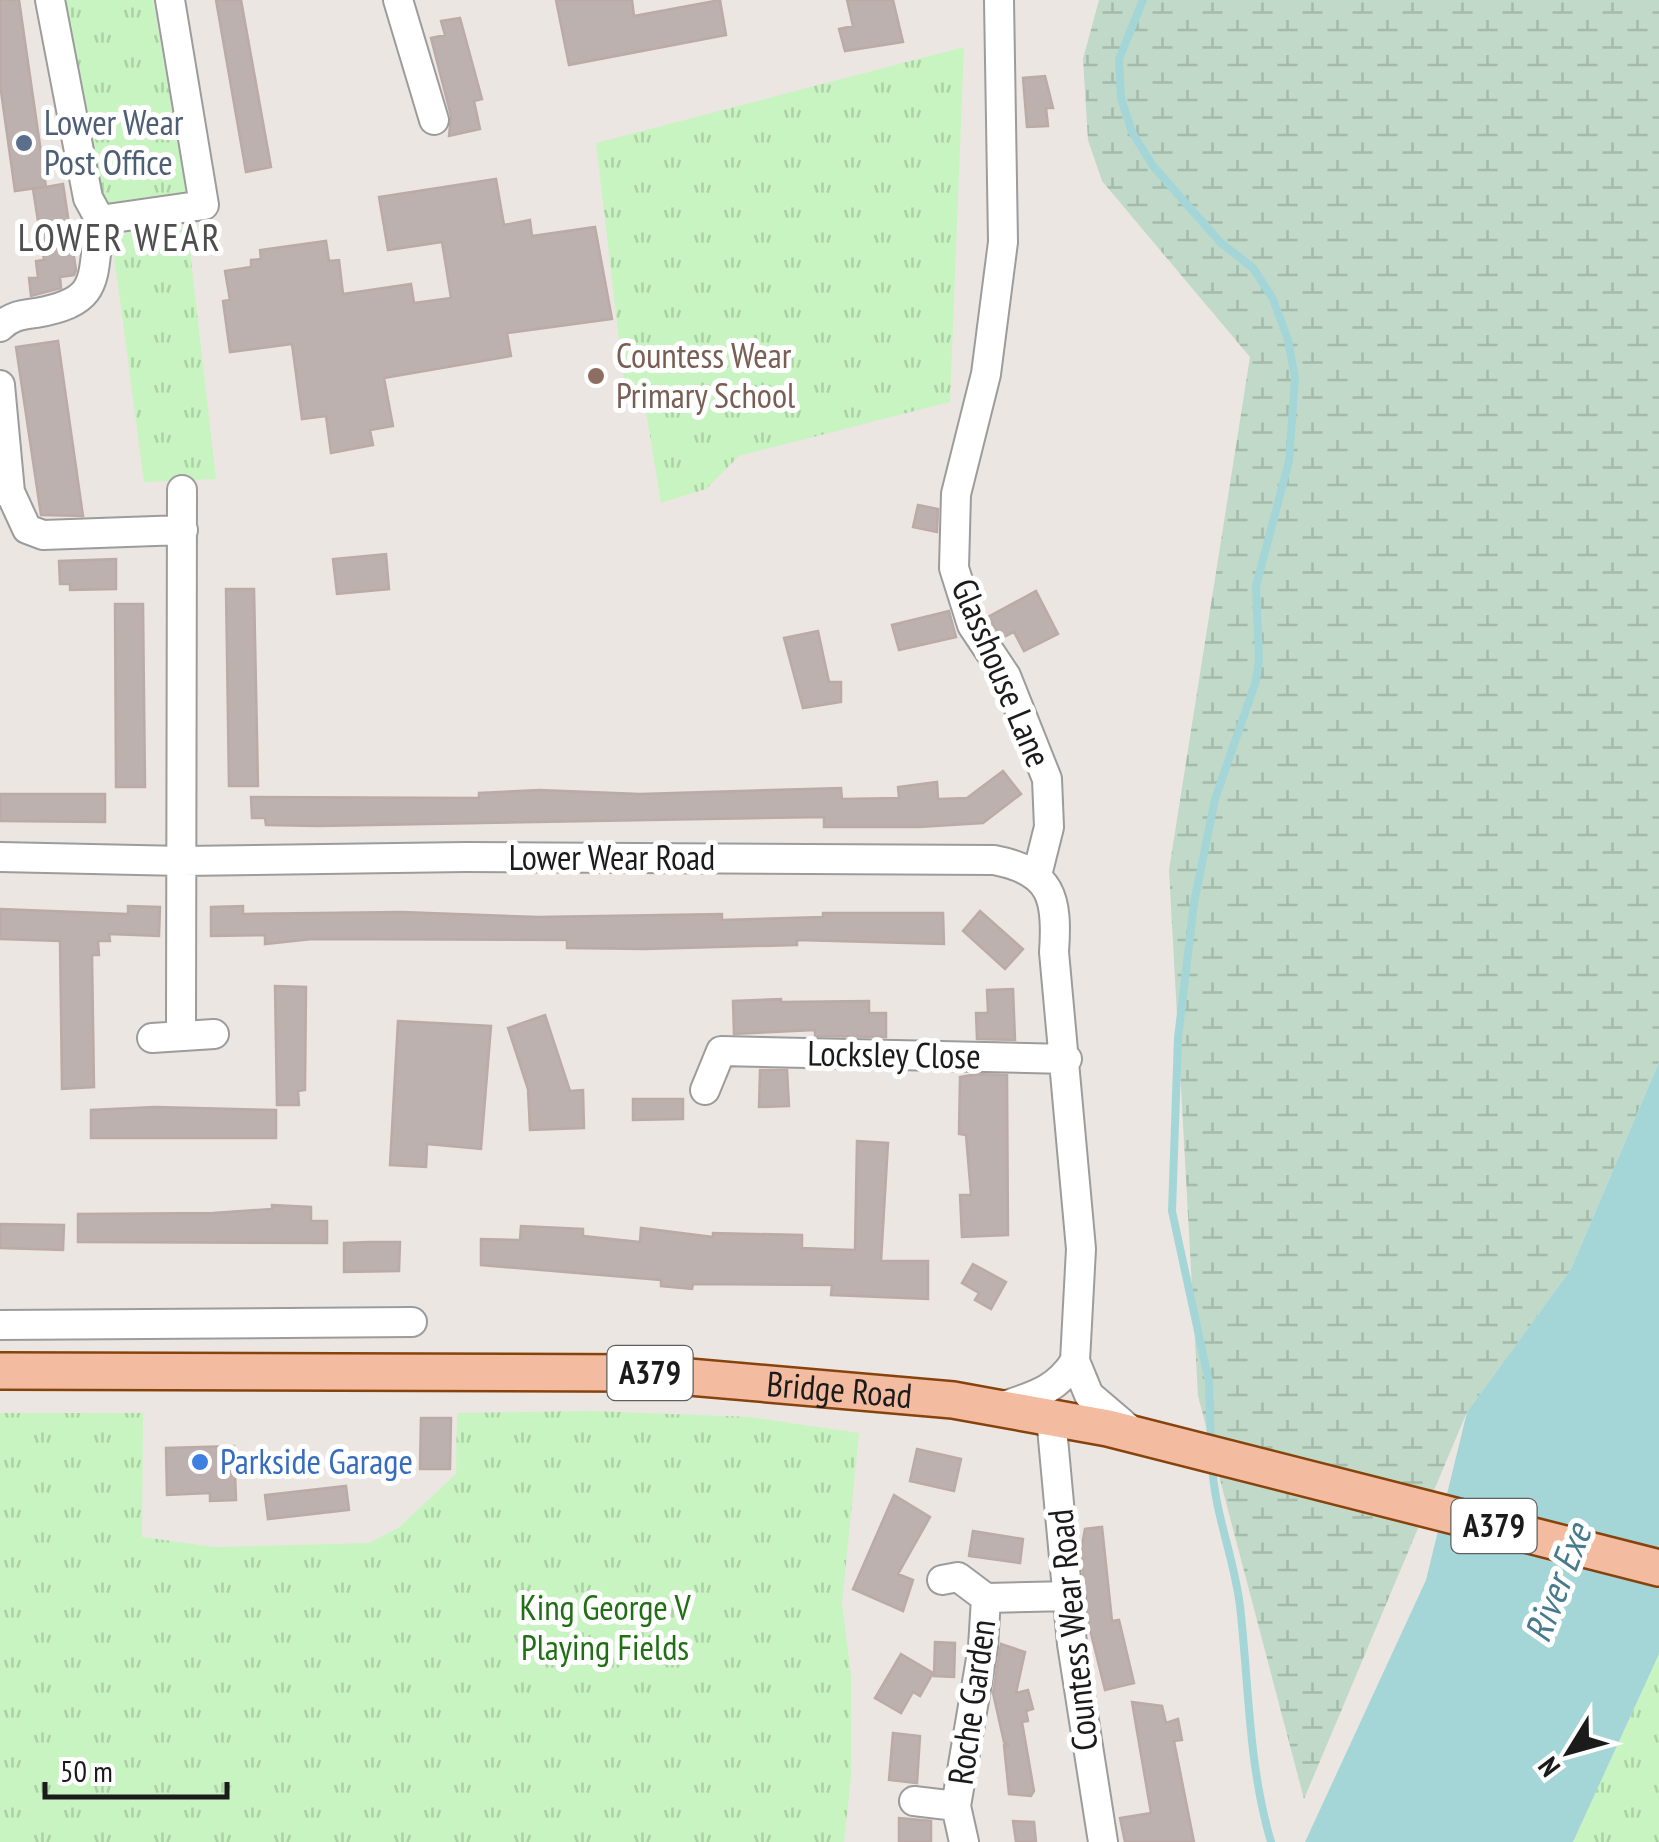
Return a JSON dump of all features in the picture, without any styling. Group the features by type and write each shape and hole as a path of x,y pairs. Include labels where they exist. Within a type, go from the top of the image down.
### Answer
{"main road":[{"name":"Bridge Road","path":"0,1371 643,1373 1000,1407 1140,1436 1659,1568"}],"street":[{"path":"0,327 10,317 80,301 89,290 100,220 88,198 50,0"},
{"path":"100,220 204,205 170,0"},
{"path":"398,0 434,120"},
{"name":"Glasshouse Lane","path":"998,0 1003,242 986,374 956,494 954,568 972,624 1006,676 1047,779 1049,828 1038,876"},
{"path":"0,385 5,491 27,529 43,535 183,530"},
{"path":"181,1035 182,490"},
{"name":"Lower Wear Road","path":"0,857 183,862 466,857 994,860 1020,865 1038,876"},
{"path":"1038,876 1050,893 1056,915 1054,952 1067,1059 1081,1249 1075,1361 1090,1395 1110,1416 1140,1436"},
{"path":"152,1038 214,1034"},
{"name":"Locksley Close","path":"705,1090 722,1041 1067,1059"},
{"path":"0,1325 412,1322"},
{"path":"1000,1407 1062,1382 1075,1361"},
{"name":"Countess Wear Road","path":"1051,1416 1071,1596 1074,1662 1102,1842"},
{"name":"Roche Garden","path":"942,1580 958,1576 986,1598 1071,1596"},
{"name":"Roche Garden","path":"964,1842 956,1806 973,1685 983,1647 986,1598"},
{"name":"Roche Garden","path":"914,1801 956,1806"}],"green space":[{"path":"60,0 153,0 181,157 190,175 186,194 113,209 95,200"},
{"path":"1099,0 1659,0 1659,1062 1571,1269 1467,1412 1304,1799 1198,1396 1169,870 1250,357 1102,181 1088,140 1083,59"},
{"path":"964,47 950,402 739,456 706,489 661,503 643,394 625,391 596,143"},
{"path":"187,225 216,479 144,482 112,240 131,231"},
{"name":"King George V Playing Fields","path":"592,1411 750,1417 859,1433 842,1604 851,1674 851,1777 844,1842 0,1842 0,1413 143,1413 142,1537 215,1547 369,1543 398,1528 456,1474 457,1413"},
{"path":"1659,1654 1659,1842 1573,1842"}],"water":[{"name":"River Exe","path":"1659,1062 1659,1654 1573,1842 1305,1842 1426,1580 1467,1412 1571,1269"}],"building":[{"path":"0,0 19,0 46,187 63,184 76,270 74,275 60,277 61,288 31,296 29,278 38,278 36,261 44,260 33,189 44,187 15,191 0,84"},
{"path":"216,0 241,0 271,167 246,172"},
{"path":"556,0 632,0 634,16 720,0 726,35 569,65"},
{"path":"847,0 893,0 903,42 845,51 839,29 853,26"},
{"path":"460,18 482,99 474,101 480,129 449,136 451,116 431,38 445,35 441,21"},
{"path":"1045,76 1053,108 1046,108 1048,126 1027,127 1023,78"},
{"path":"496,179 504,225 530,220 532,236 595,227 612,319 507,333 511,356 384,378 393,426 370,430 373,445 331,453 326,416 302,419 292,344 230,352 223,301 230,300 225,271 251,267 251,260 261,259 260,250 326,241 329,261 339,260 343,294 411,284 414,303 451,298 442,242 388,250 379,197"},
{"path":"58,341 83,516 41,515 16,347"},
{"path":"918,505 938,509 937,532 913,527"},
{"path":"386,554 389,589 337,594 333,559"},
{"path":"116,559 116,589 70,590 70,584 60,584 59,561"},
{"path":"226,589 254,589 258,786 229,786"},
{"path":"1036,591 1058,634 1024,651 1014,632 1002,638 988,617"},
{"path":"115,604 143,604 145,787 116,787"},
{"path":"949,611 956,637 899,650 892,625"},
{"path":"818,631 829,682 841,682 841,702 803,708 784,638"},
{"path":"1003,771 1021,794 983,823 824,827 824,817 318,826 266,825 265,818 252,818 251,797 479,798 479,793 539,790 640,794 841,788 842,799 899,798 898,787 937,782 938,799 967,798"},
{"path":"0,794 105,794 105,822 0,821"},
{"path":"128,906 160,907 159,936 109,934 110,941 98,941 99,955 92,955 94,1087 62,1089 60,941 0,939 0,909 128,914"},
{"path":"243,906 243,914 722,914 722,920 823,917 823,913 943,913 944,944 797,940 797,945 644,949 567,948 567,940 312,939 265,944 265,935 211,936 211,907"},
{"path":"980,911 1023,949 1005,969 963,931"},
{"path":"275,986 306,987 305,1090 298,1091 299,1105 277,1105"},
{"path":"1013,989 1015,1040 977,1039 976,1013 988,1013 987,990"},
{"path":"733,1001 869,1001 869,1013 886,1013 886,1037 815,1036 815,1030 734,1034"},
{"path":"545,1015 570,1091 583,1090 584,1128 530,1130 528,1089 508,1028"},
{"path":"398,1021 491,1026 481,1149 427,1144 426,1167 390,1165"},
{"path":"760,1070 787,1070 789,1106 759,1107"},
{"path":"1007,1075 1008,1235 962,1237 960,1195 971,1195 966,1135 959,1134 960,1077"},
{"path":"633,1099 683,1099 683,1119 633,1120"},
{"path":"91,1110 276,1110 276,1138 91,1138"},
{"path":"857,1141 888,1143 881,1261 928,1261 928,1299 831,1295 832,1285 693,1284 692,1289 661,1286 661,1280 481,1265 481,1239 520,1240 521,1226 583,1229 583,1236 640,1242 641,1228 713,1237 713,1233 802,1235 802,1248 855,1250"},
{"path":"272,1205 311,1207 311,1221 327,1221 327,1243 78,1242 78,1214 213,1213 272,1209"},
{"path":"0,1224 64,1225 63,1250 0,1248"},
{"path":"400,1242 399,1271 344,1272 344,1243"},
{"path":"973,1264 1006,1282 991,1309 975,1300 979,1293 962,1283"},
{"path":"421,1418 451,1418 450,1469 420,1469"},
{"path":"234,1446 236,1500 210,1501 210,1493 167,1495 166,1448"},
{"path":"917,1449 961,1459 954,1491 910,1481"},
{"path":"346,1486 349,1510 268,1519 265,1495"},
{"path":"894,1495 930,1517 898,1574 913,1580 903,1611 853,1589"},
{"path":"1102,1527 1112,1621 1119,1620 1134,1683 1105,1690 1087,1617 1081,1551 1085,1529"},
{"path":"973,1531 1023,1539 1020,1563 969,1556"},
{"path":"935,1642 955,1643 954,1677 934,1676"},
{"path":"1001,1644 1025,1652 1016,1693 1028,1690 1033,1709 1026,1711 1028,1721 1022,1722 1034,1791 1031,1796 1009,1794 1004,1745 1010,1746 1004,1742 993,1693"},
{"path":"901,1654 933,1673 920,1696 913,1692 901,1713 875,1698"},
{"path":"1132,1702 1162,1706 1166,1723 1178,1719 1182,1740 1174,1741 1194,1842 1125,1842 1120,1818 1151,1813"},
{"path":"893,1733 920,1736 917,1783 889,1780"},
{"path":"899,1818 931,1821 931,1842 899,1842"},
{"path":"1013,1821 1034,1822 1036,1842 1016,1842"}],"waterway":[{"path":"1143,0 1119,59 1121,98 1132,132 1153,166 1221,243 1253,268 1273,299 1288,340 1295,378 1289,461 1256,586 1256,681 1215,799 1194,903 1178,1038 1172,1211 1209,1382 1211,1444"},
{"path":"1212,1463 1240,1606 1253,1754 1271,1842"}],"place":[{"name":"Lower Wear Post Office","path":"24,143"},
{"name":"Countess Wear Primary School","path":"596,376"},
{"name":"Parkside Garage","path":"200,1462"}],"district":[{"name":"LOWER WEAR","path":"120,238"}]}
